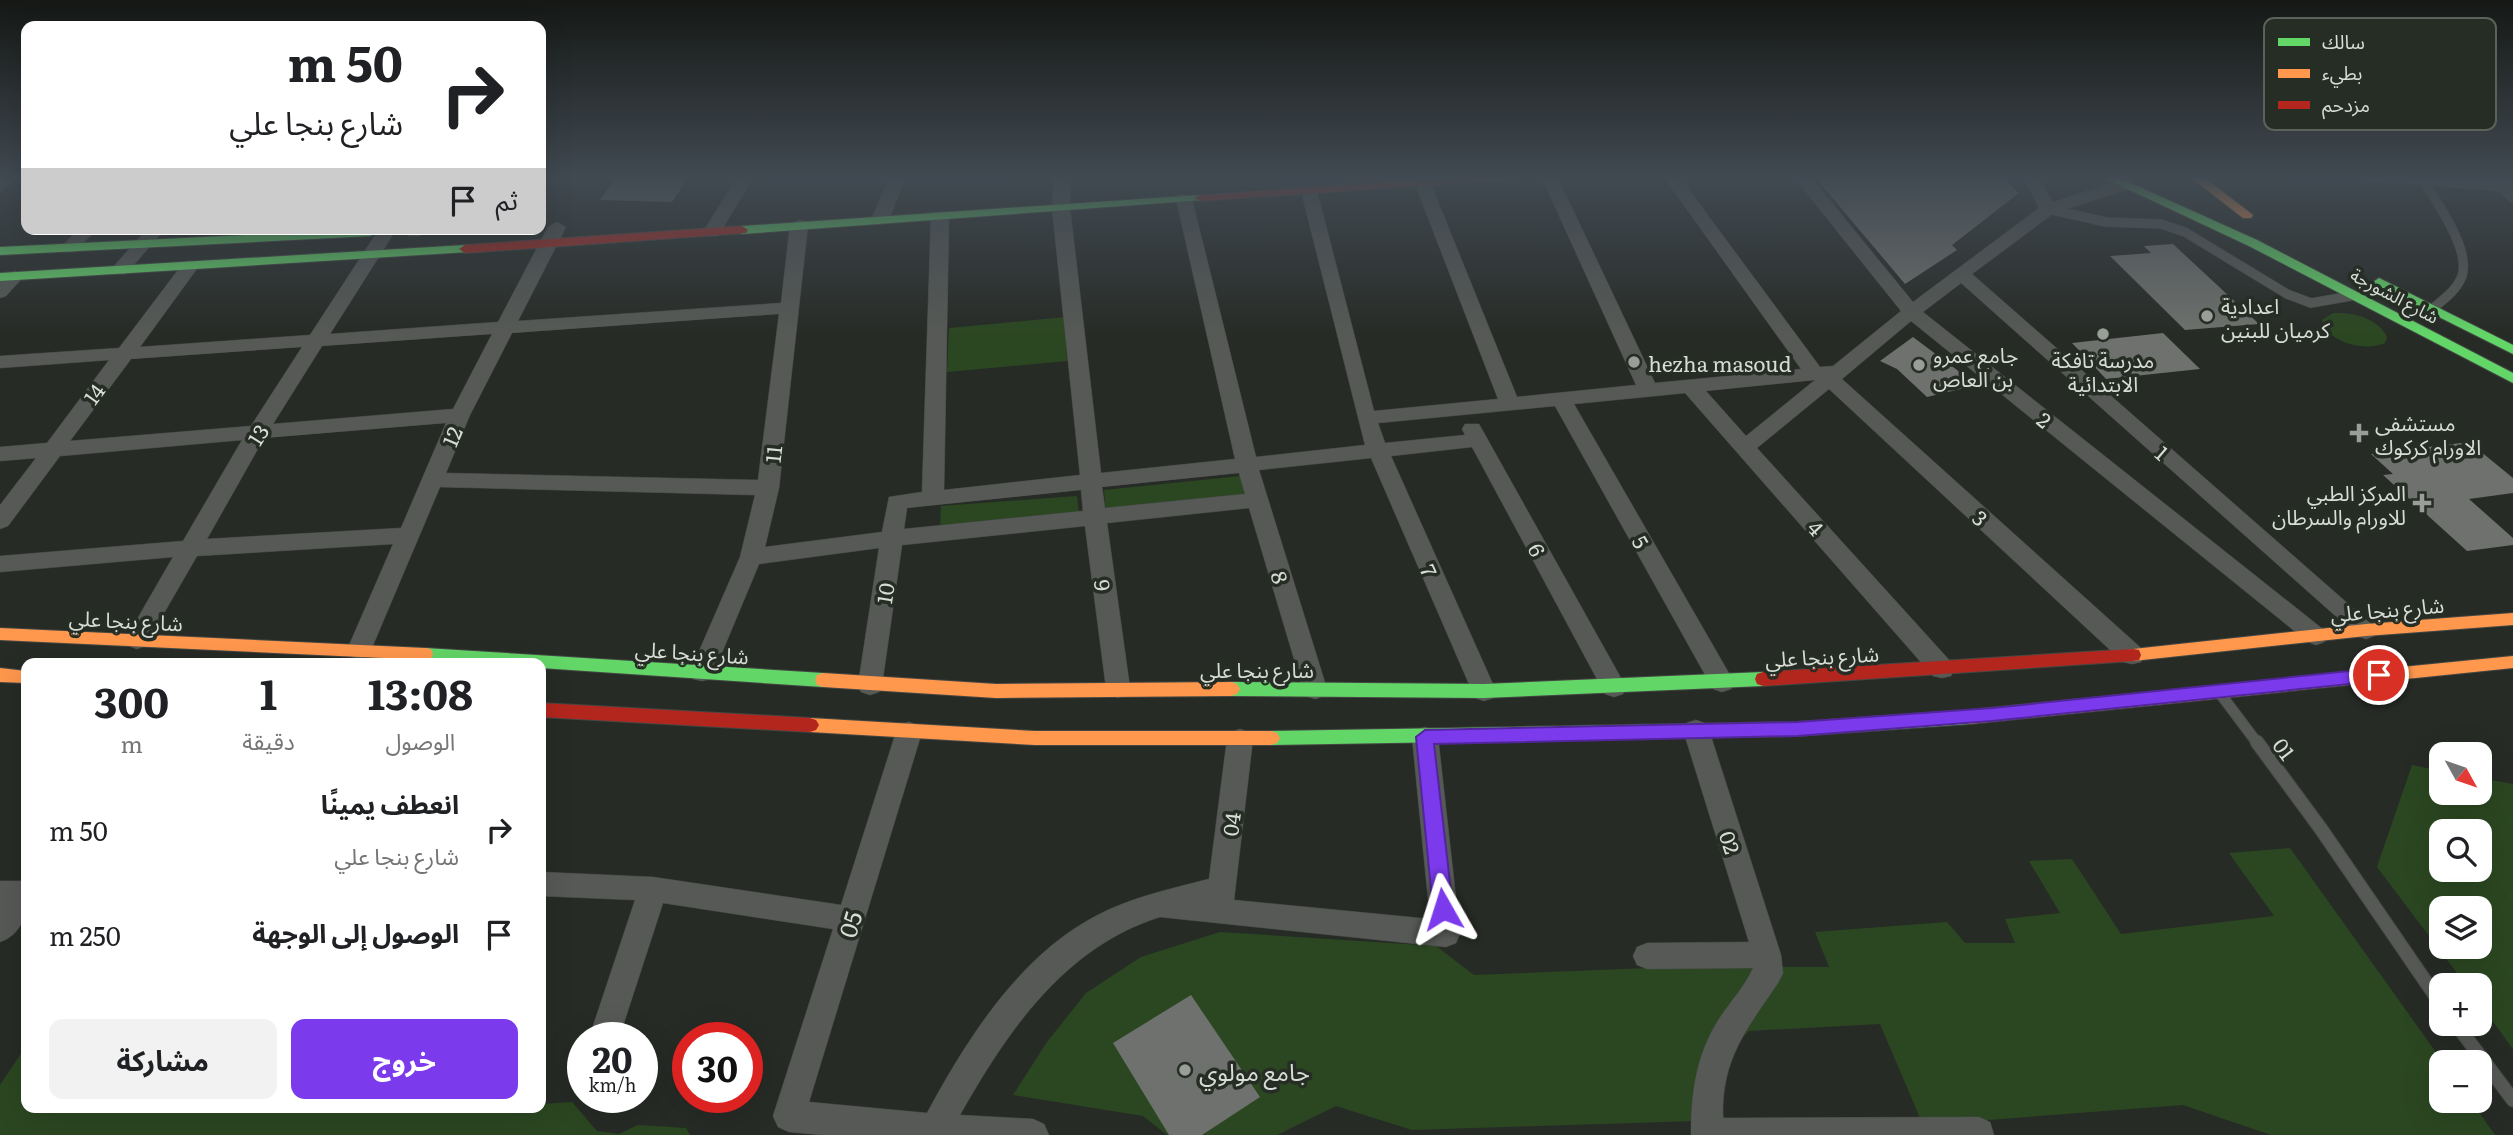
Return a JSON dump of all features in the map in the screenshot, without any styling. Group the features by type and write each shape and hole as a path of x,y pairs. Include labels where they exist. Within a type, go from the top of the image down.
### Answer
{"main road":[{"path":"549,233 601,238 750,229"},
{"name":"شارع الشورجة","path":"2223,229 2513,379"},
{"path":"0,251 341,235"},
{"path":"7,277 373,254 532,235"},
{"path":"2358,271 2513,350"},
{"path":"2403,321 2432,309"},
{"name":"شارع بنجا علي","path":"546,666 639,674 702,672 870,685 996,691 1118,688 1484,691 1722,682 1942,669 2132,655 2366,630 2513,619"},
{"name":"شارع بنجا علي","path":"0,634 359,650 452,658"},
{"path":"546,710 620,709 909,732 1035,738 1425,737 1797,729 2513,662"},
{"path":"0,675 21,677"}],"street":[{"name":"11","path":"702,672 751,557 768,488 799,229"},
{"path":"940,229 933,499 1478,440"},
{"name":"9","path":"1063,229 1094,519 1118,688"},
{"name":"8","path":"1191,229 1247,465 1315,689"},
{"path":"1319,229 1366,418 1377,449"},
{"path":"1441,229 1511,405"},
{"path":"1574,229 1649,391"},
{"path":"1713,229 1827,375"},
{"name":"2","path":"1844,229 1911,312 2316,636"},
{"path":"1746,447 1827,375 2021,229"},
{"name":"12","path":"359,650 460,415 549,233"},
{"path":"69,248 83,235"},
{"path":"121,270 151,235"},
{"name":"13","path":"137,640 256,434 384,235"},
{"name":"14","path":"0,521 121,355 190,266"},
{"name":"1","path":"1961,274 2366,630"},
{"path":"0,292 7,277"},
{"path":"0,362 789,308"},
{"path":"1366,418 1827,375"},
{"name":"3","path":"1827,375 2132,655"},
{"name":"4","path":"1691,387 1942,669"},
{"name":"5","path":"1562,400 1722,682"},
{"name":"6","path":"1462,411 1614,687"},
{"path":"0,454 460,415"},
{"name":"7","path":"1377,449 1484,691"},
{"path":"432,480 768,488"},
{"name":"10","path":"870,685 897,502 933,499"},
{"path":"751,557 893,538 1258,500"},
{"path":"0,565 190,548 409,535"},
{"name":"02","path":"1696,730 1767,955"},
{"name":"05","path":"789,1116 909,732"},
{"path":"935,1133 994,1035 1035,982 1059,959 1102,927 1162,905 1221,899 1446,934 1425,737"},
{"name":"04","path":"1221,899 1240,739"},
{"path":"546,884 653,889 850,919"},
{"path":"609,1022 653,889"},
{"path":"0,893 21,894"},
{"path":"0,929 21,901"},
{"path":"1647,956 1767,955 1768,973 1723,1036 1711,1062 1706,1094 1707,1134 1979,1133"},
{"path":"789,1116 935,1133 1033,1135"}],"lane":[{"path":"2176,229 2287,294 2311,303 2353,295"},
{"path":"2432,309 2453,290 2463,271 2460,249 2453,229"},
{"name":"01","path":"2218,691 2321,829 2429,988"},
{"path":"2465,1036 2513,1100"}],"green space":[{"path":"2333,313 2357,315 2378,325 2387,337 2385,343 2358,346 2339,340 2325,328 2322,320"},
{"path":"1065,317 1067,361 947,372 949,328"},
{"path":"1241,476 1245,494 1106,511 1104,490"},
{"path":"1077,496 1079,513 940,527 941,506"},
{"path":"2412,765 2429,769 2429,805 2492,805 2492,780 2513,784 2513,1049 2492,1020 2492,973 2457,973 2446,959 2492,959 2492,896 2429,896 2429,936 2377,867"},
{"path":"2290,848 2434,1050 2429,1050 2429,1113 2479,1113 2495,1135 2271,1135 2183,1105 1923,1125 1880,1024 1749,1031 1730,1052 1720,1071 1719,1092 1725,1120 1412,1130 1336,1106 1277,1135 1167,1135 1143,1116 1013,1095 1047,1042 1086,993 1141,957 1220,932 1436,946 1474,975 1674,967 1829,967 1815,932 1947,922 1965,943 2015,943 2005,919 2060,913 2029,861 2072,859 2121,934 2274,916 2229,853"},
{"path":"21,1054 21,1113 546,1113 546,1104 567,1102 567,1113 581,1113 597,1131 619,1134 638,1125 686,1128 690,1135 0,1135 0,1085"}],"building":[{"path":"1859,229 1973,229 1952,245 1957,250 1905,284"},
{"path":"2173,244 2259,324 2185,330 2110,256 2151,253 2144,246"},
{"path":"2163,333 2200,369 2106,379 2072,343"},
{"name":"جامع عمرو بن العاص","path":"1913,337 1977,385 1927,397 1897,369 1880,361"},
{"path":"2469,442 2513,478 2513,493 2469,499 2513,538 2513,545 2467,551 2383,475 2393,474 2371,454"},
{"name":"جامع مولوي","path":"1191,995 1260,1097 1202,1135 1169,1135 1113,1043"}],"traffic: fast":[{"path":"742,230 757,229"},
{"path":"2222,229 2513,379"},
{"path":"0,251 326,235"},
{"path":"0,277 465,249"},
{"path":"2379,282 2513,350"},
{"path":"425,654 486,658"},
{"path":"546,662 823,680"},
{"path":"1231,689 1484,691 1763,679"},
{"path":"1271,738 1797,729 1969,717"}],"traffic: slow":[{"path":"2133,655 2366,630 2513,619"},
{"path":"0,634 425,654"},
{"path":"1969,717 2513,662"},
{"path":"0,675 21,677"},
{"path":"823,680 996,691 1231,689"},
{"path":"810,725 1035,738 1271,738"}],"traffic: jam":[{"path":"465,249 742,230"},
{"path":"1763,679 2133,655"},
{"path":"546,710 810,725"}],"place":[{"name":"اعدادية كرميان للبنين","path":"2207,316"},
{"name":"مدرسة تافكة الابتدائية","path":"2103,334"},
{"name":"hezha masoud","path":"1634,362"},
{"name":"جامع عمرو بن العاص","path":"1919,365"},
{"name":"مستشفى الاورام كركوك","path":"2359,433"},
{"name":"المركز الطبي للاورام والسرطان","path":"2422,503"},
{"name":"جامع مولوي","path":"1185,1070"}],"route":[{"path":"1443,909 1425,737 1797,729 1992,715 2379,675"}]}
